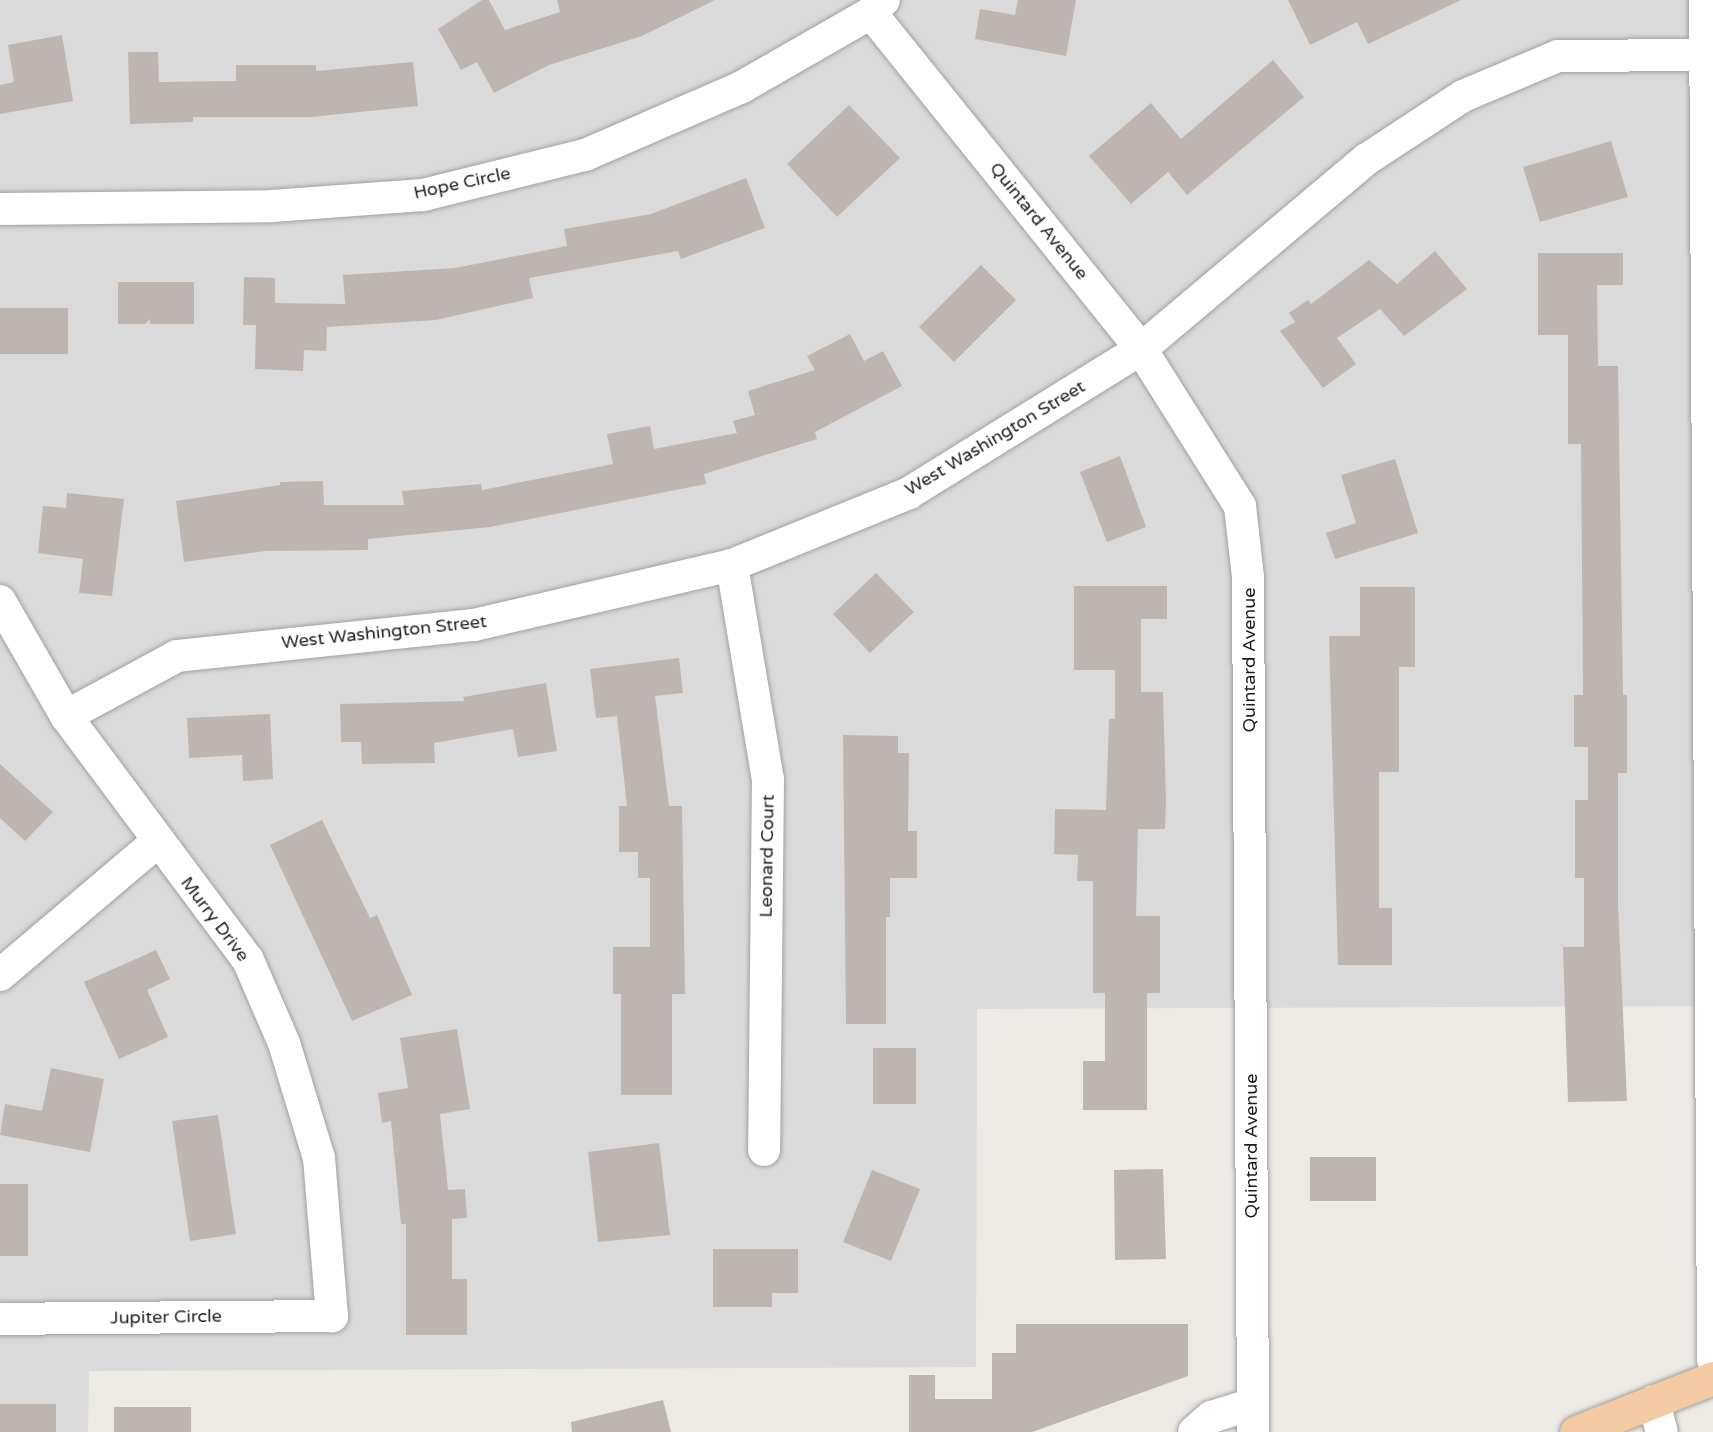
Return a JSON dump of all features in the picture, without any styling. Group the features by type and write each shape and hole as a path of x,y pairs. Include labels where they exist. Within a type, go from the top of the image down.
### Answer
{"main road":[{"path":"1576,1432 1713,1378"}],"street":[{"path":"1705,0 1709,55 1713,1360"},
{"name":"Hope Circle","path":"0,209 272,206 423,195 585,155 740,88 878,6"},
{"name":"Quintard Avenue","path":"878,6 1141,349 1240,506 1247,566 1253,1418"},
{"name":"West Washington Street","path":"66,716 177,656 474,625 732,565 909,493 1141,349 1367,159 1463,96 1558,56 1709,55"},
{"name":"Leonard Court","path":"732,565 768,779 764,1150"},
{"name":"Murry Drive","path":"0,600 66,716 157,842 248,960 284,1043 320,1158 332,1316"},
{"path":"0,975 157,842"},
{"name":"Jupiter Circle","path":"0,1319 332,1316"},
{"path":"1654,1401 1662,1432"},
{"path":"1194,1432 1211,1417 1253,1418"}],"shaded area":[{"path":"0,0 1713,0 1713,1006 977,1009 976,1367 89,1371 88,1432 0,1432"}],"building":[{"path":"482,0 489,0 505,30 560,12 557,0 715,0 642,36 549,65 494,93 477,62 461,70 438,29"},
{"path":"1018,0 1076,0 1066,56 975,39 980,9 1015,15"},
{"path":"1288,0 1461,0 1368,44 1357,22 1310,45"},
{"path":"62,35 73,101 0,114 0,85 14,82 8,45"},
{"path":"128,52 158,52 159,82 236,81 236,65 316,65 316,71 413,62 418,106 311,117 193,117 193,122 130,124"},
{"path":"1273,60 1304,97 1187,195 1168,172 1131,204 1089,156 1151,103 1181,139"},
{"path":"849,105 900,158 837,217 787,164"},
{"path":"1611,141 1628,197 1540,222 1523,167"},
{"path":"746,178 765,228 681,259 678,251 529,278 533,298 436,320 327,327 326,351 304,350 303,371 255,369 256,325 243,325 244,277 275,278 275,303 345,304 343,275 455,268 567,246 564,229 651,214"},
{"path":"1435,251 1467,289 1404,336 1380,309 1337,338 1356,364 1323,388 1280,331 1295,322 1289,313 1308,300 1311,304 1369,260 1397,284"},
{"path":"1538,253 1623,253 1623,285 1597,285 1598,366 1618,366 1623,695 1627,695 1627,773 1618,773 1618,904 1627,1101 1568,1102 1563,947 1584,947 1584,878 1575,878 1575,800 1588,800 1588,747 1574,747 1574,695 1583,695 1581,444 1568,444 1568,335 1538,335"},
{"path":"981,265 1016,300 954,362 919,327"},
{"path":"118,282 194,282 194,324 150,324 150,319 145,324 118,324"},
{"path":"0,308 68,308 68,354 0,354"},
{"path":"850,334 864,361 883,351 902,386 815,432 817,439 704,474 706,484 490,527 368,539 368,550 265,551 184,562 176,501 280,485 280,482 323,481 324,505 404,505 402,491 481,484 482,490 613,464 607,434 650,426 654,449 737,433 733,421 755,415 748,391 815,370 807,356"},
{"path":"1120,456 1146,527 1107,542 1080,472"},
{"path":"1395,459 1418,533 1335,559 1326,533 1356,523 1341,475"},
{"path":"67,493 124,499 112,596 79,593 83,559 38,553 43,506 66,508"},
{"path":"876,573 914,612 870,653 833,614"},
{"path":"1074,586 1167,586 1167,619 1141,619 1141,692 1163,692 1166,801 1165,829 1138,829 1136,916 1160,916 1160,993 1147,993 1147,1110 1083,1110 1083,1061 1105,1061 1105,993 1093,993 1093,881 1077,881 1078,855 1054,854 1055,809 1106,810 1109,719 1115,719 1115,670 1074,670"},
{"path":"1360,587 1415,587 1415,667 1399,667 1399,772 1379,772 1379,908 1392,908 1392,965 1338,965 1329,636 1360,636"},
{"path":"679,658 683,693 655,696 669,806 682,806 685,994 672,994 672,1095 621,1095 621,994 613,994 613,947 650,947 650,878 638,878 638,852 619,852 619,806 627,806 617,716 596,718 590,669"},
{"path":"546,683 557,751 518,757 513,729 434,743 435,763 362,764 361,742 341,742 340,704 464,701 463,697"},
{"path":"270,714 273,779 243,781 242,755 189,758 187,718"},
{"path":"843,735 898,736 898,753 909,753 908,831 917,831 917,878 890,878 890,917 886,917 886,1024 846,1024"},
{"path":"0,764 53,812 25,841 0,818"},
{"path":"322,820 370,918 377,915 412,995 352,1021 270,845"},
{"path":"156,950 170,979 147,990 168,1037 119,1059 84,982"},
{"path":"457,1029 470,1109 440,1114 448,1190 465,1189 467,1218 452,1219 452,1279 467,1279 467,1335 406,1335 406,1224 401,1224 391,1121 382,1123 378,1093 408,1088 400,1038"},
{"path":"873,1048 916,1048 916,1104 873,1104"},
{"path":"51,1068 104,1079 90,1152 0,1135 5,1104 42,1111"},
{"path":"218,1115 236,1234 190,1241 172,1121"},
{"path":"659,1143 670,1235 598,1242 588,1152"},
{"path":"1310,1157 1376,1157 1376,1201 1310,1201"},
{"path":"1163,1169 1166,1259 1115,1260 1114,1170"},
{"path":"872,1170 920,1189 891,1261 843,1242"},
{"path":"0,1184 28,1184 28,1256 0,1256"},
{"path":"713,1249 798,1249 798,1293 772,1293 772,1307 713,1307"},
{"path":"1016,1324 1188,1324 1188,1376 1032,1432 909,1432 909,1375 935,1375 935,1399 992,1399 992,1353 1016,1353"},
{"path":"663,1400 671,1432 572,1432 571,1422"},
{"path":"0,1404 56,1404 56,1432 0,1432"},
{"path":"114,1407 191,1407 191,1432 114,1432"}]}
